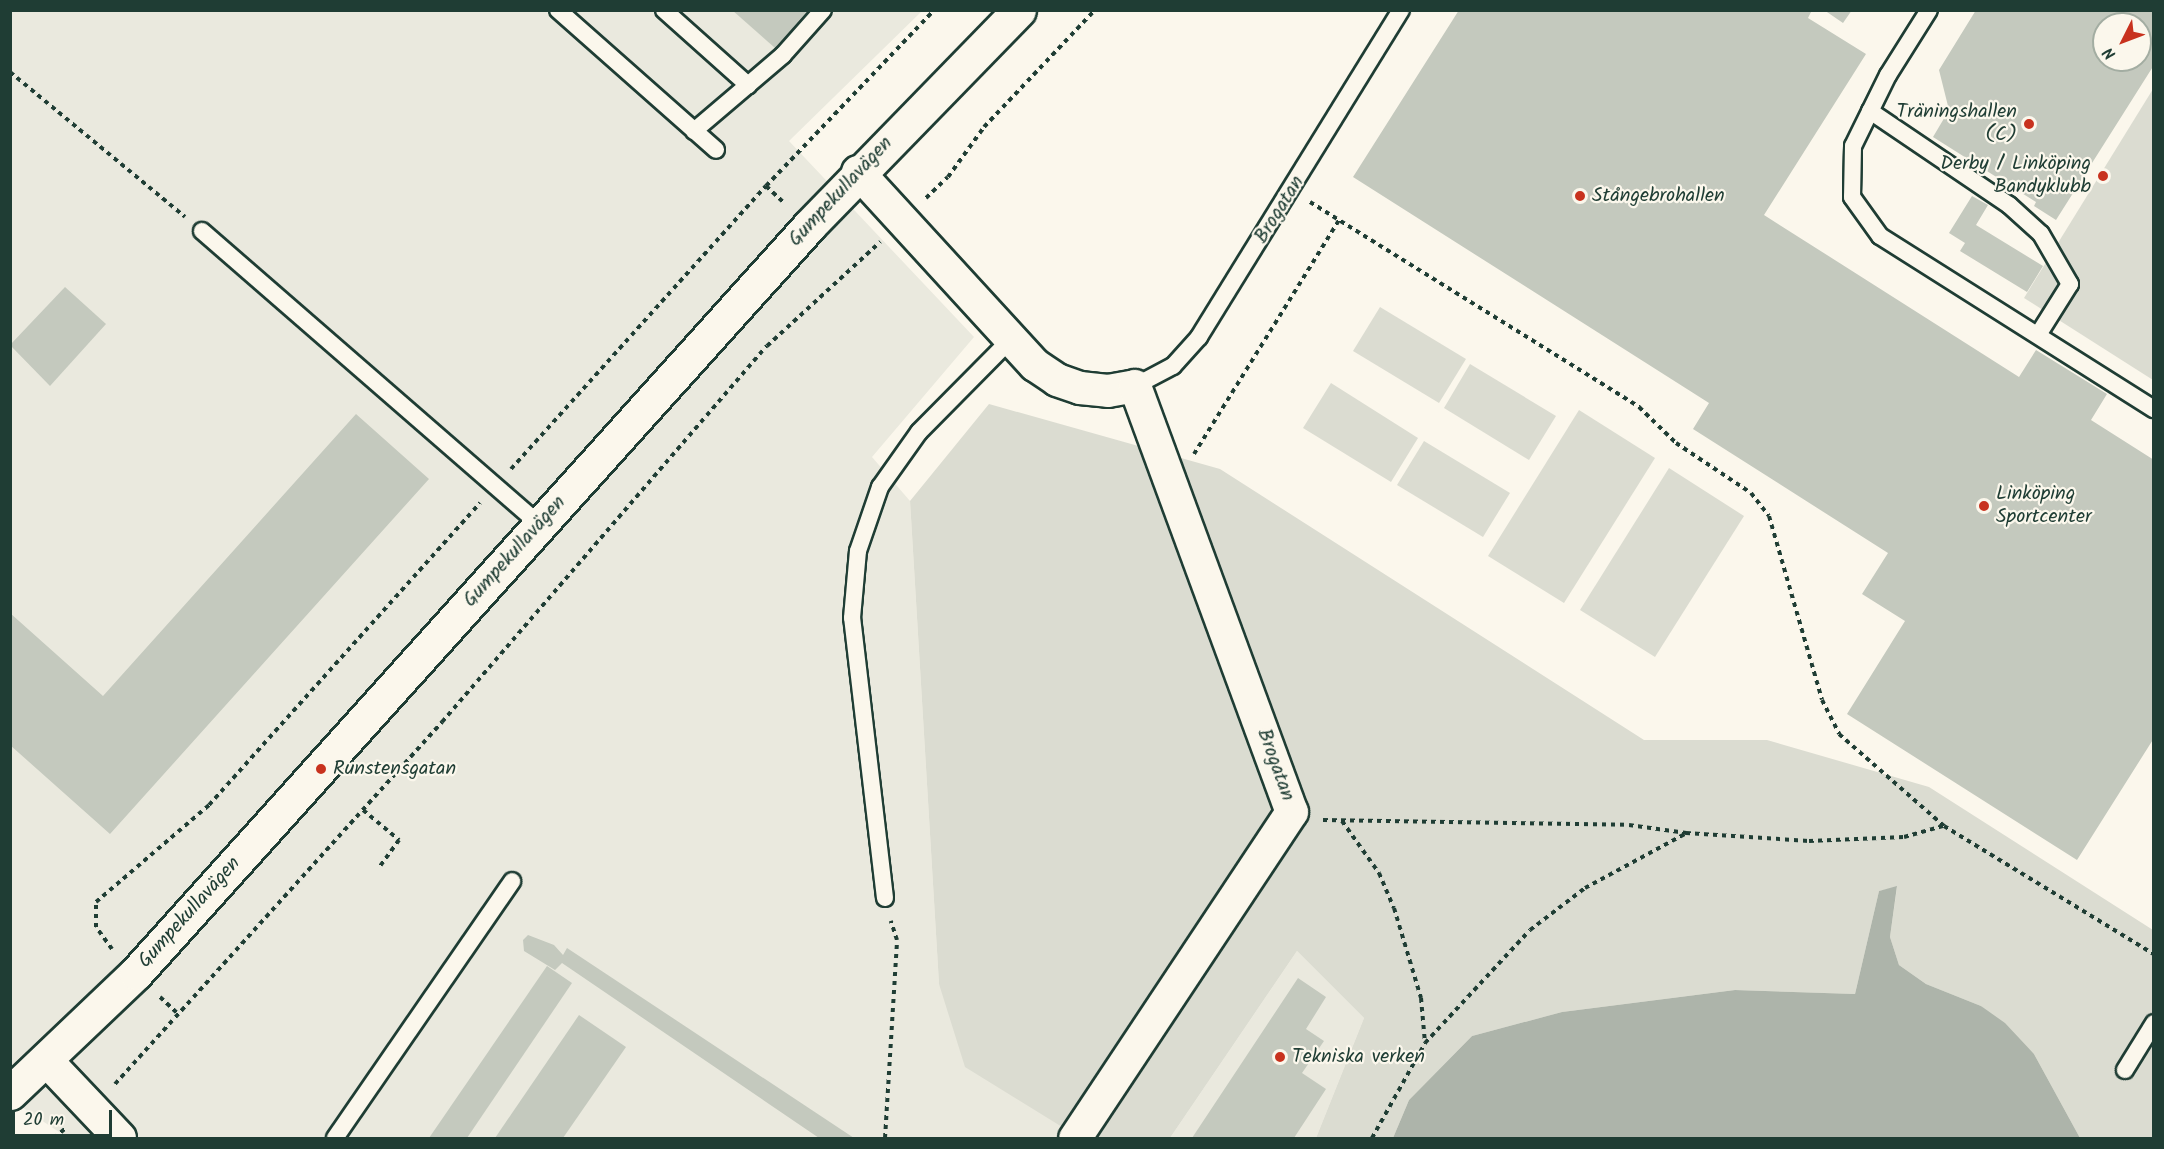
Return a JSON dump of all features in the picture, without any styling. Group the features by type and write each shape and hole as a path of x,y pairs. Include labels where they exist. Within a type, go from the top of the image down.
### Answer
{"street":[{"name":"Gumpekullavägen","path":"10,1093 47,1061 136,973 858,172 1019,10"},
{"name":"Brogatan","path":"858,172 1035,365 1057,380 1108,391 1135,386 1292,812 1076,1138"},
{"path":"47,1061 120,1138"},
{"path":"1097,1107 1102,1138"}],"lane":[{"path":"558,10 716,150"},
{"path":"664,10 748,85"},
{"path":"694,131 783,55 823,10"},
{"name":"Brogatan","path":"1135,386 1173,366 1186,354 1291,191 1401,10"},
{"path":"1929,10 1870,111 1853,146 1852,197 1880,236 2154,409"},
{"path":"1870,111 2009,205 2041,234 2070,284 2038,334"},
{"path":"202,231 540,525"},
{"path":"885,897 852,618 858,551 880,487 919,432 1011,339"},
{"path":"336,1138 512,881"},
{"path":"2126,1070 2154,1023"}],"path":[{"path":"179,1015 102,939 96,927 96,902 209,805 766,186 934,10"},
{"path":"54,1138 90,1108 179,1015 363,810 767,346 948,177 984,127 1095,10"},
{"path":"10,72 202,231"},
{"path":"1291,191 1639,407 1676,443 1762,503 1831,721 1859,753 1944,826 2154,954"},
{"path":"1174,487 1339,220"},
{"path":"363,810 399,840 380,866"},
{"path":"1292,812 1341,820 1629,825 1686,833 1809,841 1876,840 1944,826"},
{"path":"1341,820 1379,873 1395,908 1421,998 1425,1043"},
{"path":"1372,1138 1425,1043 1530,930 1585,888 1686,833"},
{"path":"885,897 897,940 885,1138"}],"shaded area":[{"path":"10,11 922,11 789,141 974,337 872,457 910,501 939,984 1080,1138 68,1138 11,1100"},
{"path":"2153,89 2153,380 2024,298"},
{"path":"1380,307 1466,359 1439,403 1353,351"},
{"path":"1470,364 1556,416 1529,460 1444,408"},
{"path":"1331,383 1418,438 1391,482 1303,428"},
{"path":"989,404 1220,469 1644,740 1767,740 1929,787 2153,930 2153,1138 2080,1138 2034,1054 1981,1006 1926,984 1899,965 1890,937 1897,887 1879,891 1855,994 1735,990 1562,1012 1472,1036 1409,1100 1393,1138 1316,1138 1364,1018 1297,951 1170,1138 1080,1138 965,1067 939,984 910,501"},
{"path":"1579,410 1655,458 1564,603 1488,556"},
{"path":"1424,441 1510,493 1483,537 1397,485"},
{"path":"1669,468 1744,516 1655,657 1580,610"},
{"path":"1897,886 1890,937 1899,965 1926,984 1981,1006 2005,1023 2034,1054 2080,1138 1393,1138 1409,1100 1472,1036 1562,1012 1735,990 1855,994 1879,891"},
{"path":"1297,951 1364,1018 1316,1138 1170,1138"}],"building":[{"path":"732,10 808,10 775,48"},
{"path":"1459,10 1812,10 1808,18 1866,54 1764,215 2019,377 2036,350 2107,394 2091,420 2154,460 2154,738 2077,860 1847,714 1905,621 1862,594 1888,553 1693,429 1709,403 1353,177"},
{"path":"1824,10 1852,10 1843,23"},
{"name":"Träningshallen (C)","path":"1976,10 2154,10 2154,65 2152,68 2152,12 2092,12 2092,72 2150,72 2056,220 2034,206 2036,202 1933,137 1949,110 1939,70"},
{"path":"1972,196 1988,205 1976,225 2043,266 2027,292 1960,251 1965,243 1949,233"},
{"path":"65,287 106,324 50,386 10,345"},
{"path":"356,414 429,479 110,834 10,745 10,613 103,696"},
{"path":"528,935 554,945 563,955 567,948 854,1138 819,1138 562,963 555,970 524,951 523,940"},
{"path":"547,966 572,983 467,1138 429,1138"},
{"name":"Tekniska verken","path":"1298,978 1326,997 1306,1029 1324,1041 1302,1073 1326,1089 1294,1138 1192,1138"},
{"path":"579,1015 626,1047 563,1138 495,1138"}],"place":[{"name":"Träningshallen (C)","path":"2029,124"},
{"name":"Derby / Linköping Bandyklubb","path":"2103,176"},
{"name":"Stångebrohallen","path":"1580,196"},
{"name":"Linköping Sportcenter","path":"1984,506"},
{"name":"Runstensgatan","path":"321,769"},
{"name":"Tekniska verken","path":"1280,1057"}]}
